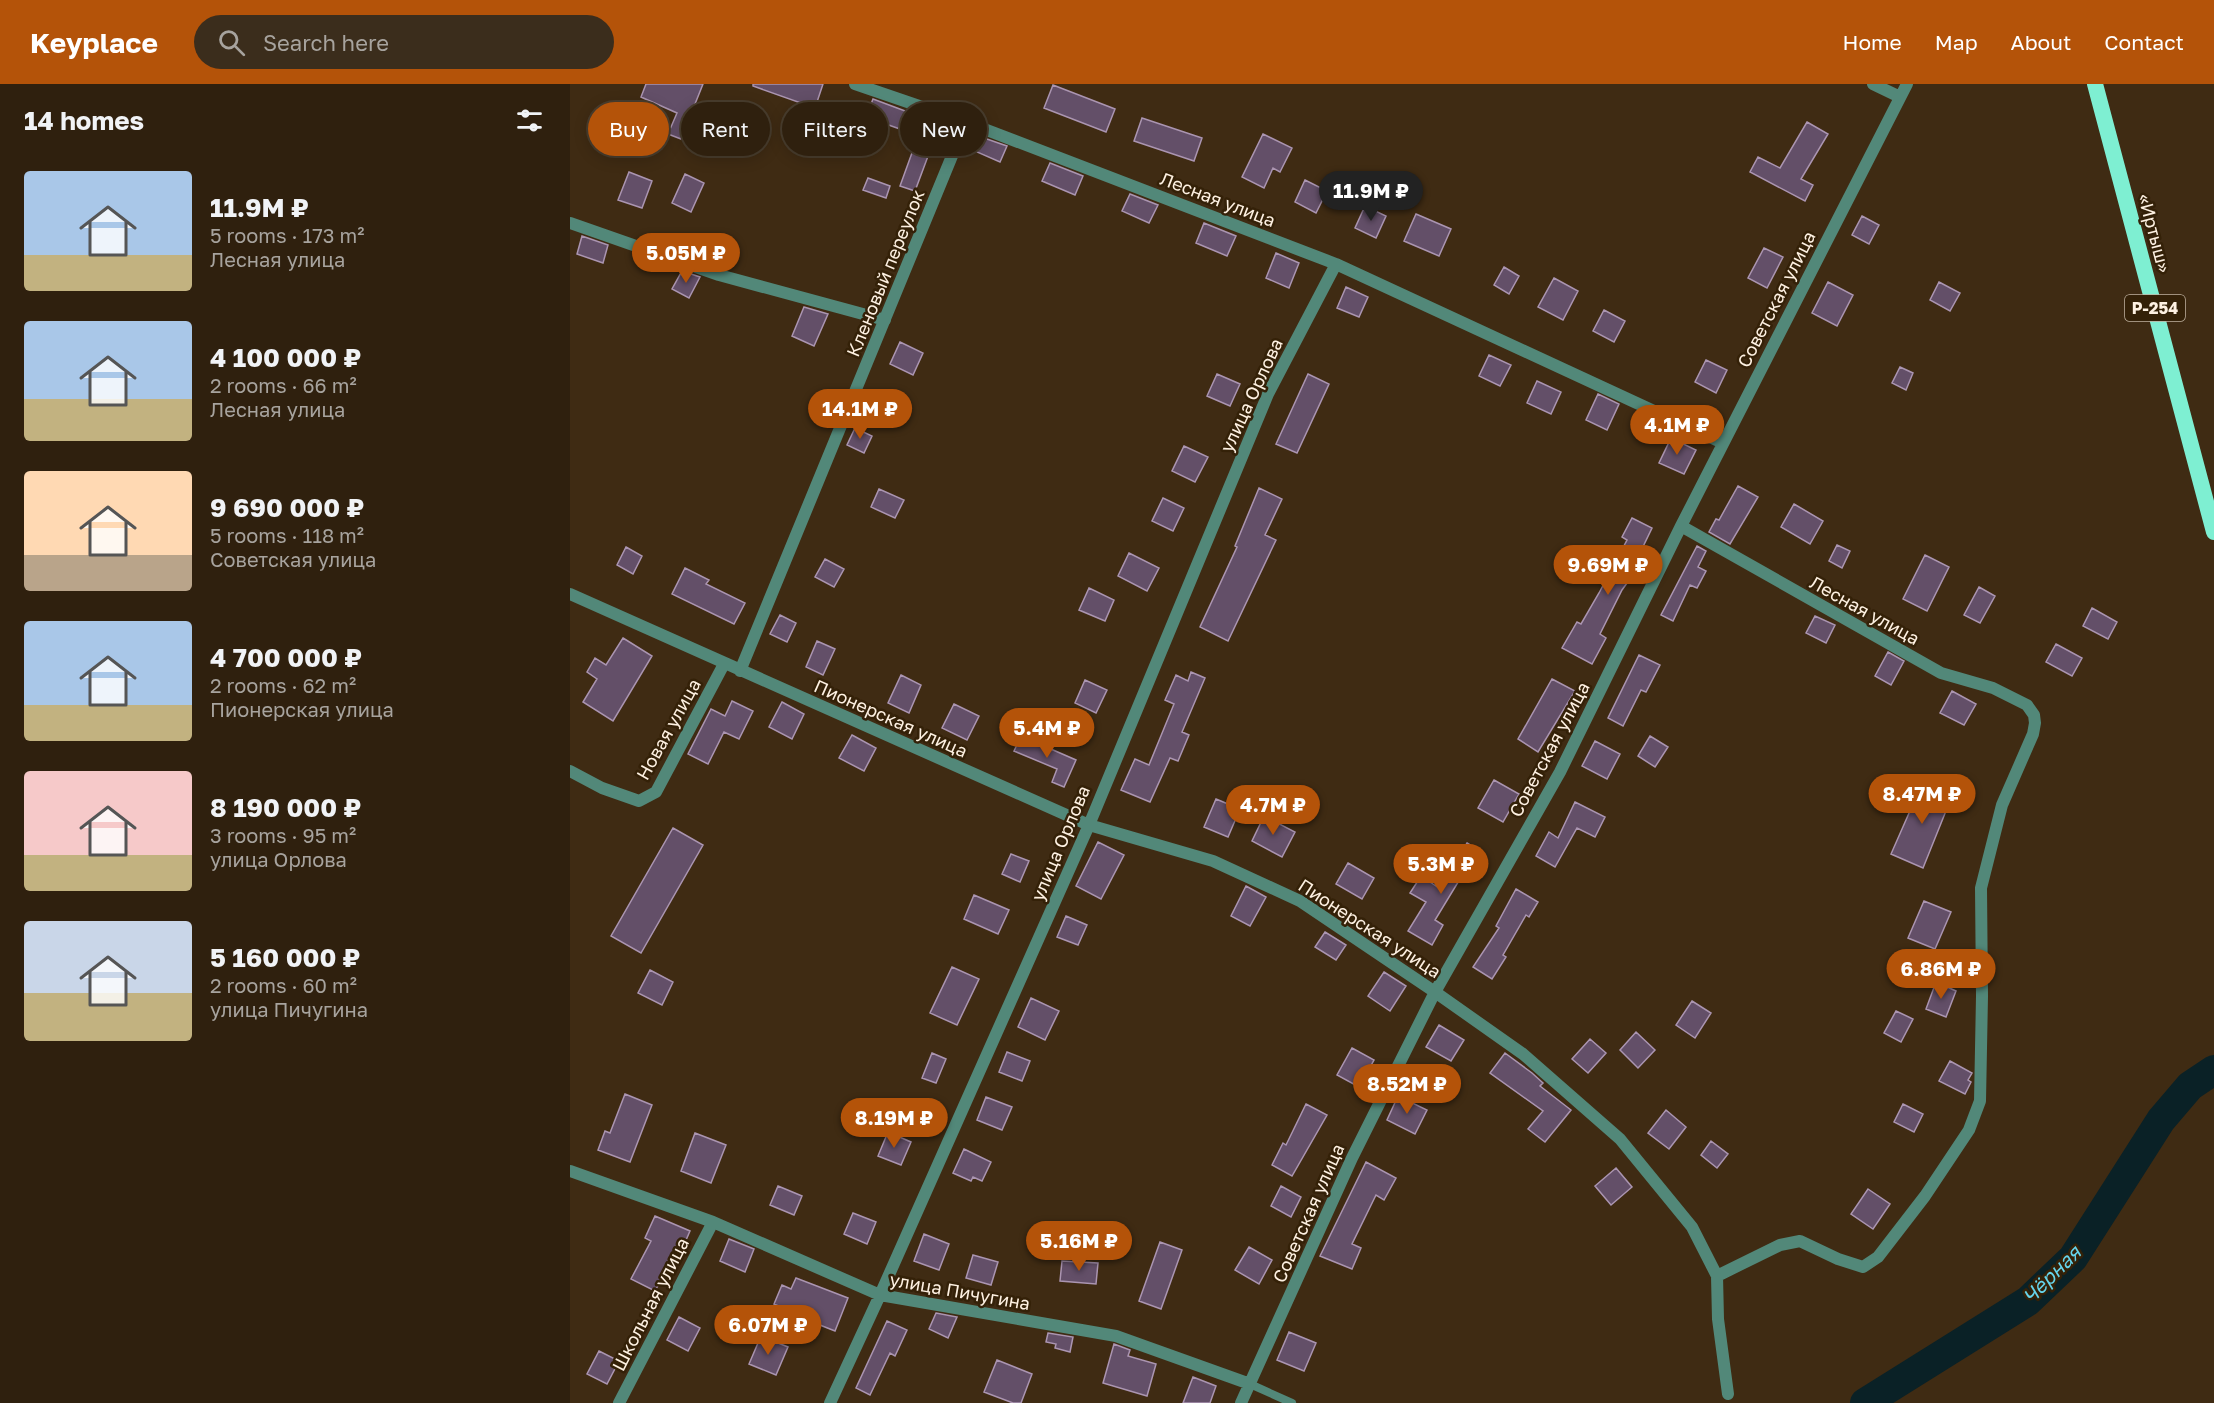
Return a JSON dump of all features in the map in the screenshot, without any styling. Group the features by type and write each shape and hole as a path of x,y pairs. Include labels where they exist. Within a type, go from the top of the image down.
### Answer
{"highway":[{"name":"«Иртыш»","path":"2095,84 2214,532"}],"street":[{"name":"Лесная улица","path":"855,84 908,102"},
{"path":"1873,84 1900,97"},
{"name":"Советская улица","path":"1241,1403 1352,1158 1435,992 1560,772 1681,526 1907,84"},
{"name":"Лесная улица","path":"987,130 1336,264 1723,443"},
{"name":"Кленовый переулок","path":"740,671 952,156"},
{"path":"570,223 719,275 885,320"},
{"name":"улица Орлова","path":"830,1403 1089,825 1268,394 1336,264"},
{"name":"Лесная улица","path":"1681,526 1941,673 1993,688 2027,705 2034,715 2035,723 2033,734 2002,805 1981,888 1980,1101 1969,1130 1925,1196 1871,1263 1863,1267 1838,1259 1800,1241 1780,1245 1717,1276"},
{"name":"Пионерская улица","path":"570,594 1089,825 1213,861 1300,901 1435,992 1523,1054 1620,1139 1692,1227 1717,1276 1718,1319 1728,1394"},
{"name":"Новая улица","path":"570,771 602,788 639,801 656,792 724,663"},
{"name":"улица Пичугина","path":"570,1171 713,1222 880,1295 1116,1336 1250,1384"},
{"name":"Школьная улица","path":"619,1403 713,1222"}],"lane":[{"path":"1250,1384 1292,1403"}],"building":[{"path":"646,84 703,84 696,102 681,102 681,139 669,134 677,113 669,109 669,102 652,102 641,97"},
{"path":"753,84 823,84 817,102 798,102 753,86"},
{"path":"1053,85 1115,109 1106,132 1044,108"},
{"path":"888,105 900,109 900,129 888,125"},
{"path":"1142,118 1202,138 1194,161 1134,141"},
{"path":"1807,122 1828,134 1801,179 1813,185 1805,201 1750,172 1758,157 1780,168"},
{"path":"1263,134 1292,148 1280,172 1273,168 1264,188 1242,177"},
{"path":"987,139 1007,146 1000,162 986,156"},
{"path":"911,156 928,156 915,191 900,186"},
{"path":"1050,163 1083,176 1075,195 1042,181"},
{"path":"629,172 652,181 642,208 618,200"},
{"path":"685,174 704,183 691,212 672,203"},
{"path":"868,178 890,186 886,198 863,190"},
{"path":"1305,180 1327,191 1316,213 1295,202"},
{"path":"1130,194 1158,205 1149,223 1122,211"},
{"path":"1365,206 1386,216 1376,238 1355,228"},
{"path":"1416,214 1451,229 1439,256 1404,241"},
{"path":"1862,216 1879,225 1869,244 1852,235"},
{"path":"1204,223 1236,236 1227,256 1196,243"},
{"path":"582,236 608,245 603,263 577,254"},
{"path":"1764,248 1783,257 1767,288 1748,278"},
{"path":"1276,253 1299,263 1289,288 1266,278"},
{"path":"1504,267 1519,276 1509,294 1494,285"},
{"path":"682,271 700,277 689,298 672,289"},
{"path":"1554,278 1578,291 1563,320 1538,307"},
{"path":"1828,282 1853,295 1837,326 1812,313"},
{"path":"1939,282 1960,293 1950,311 1930,300"},
{"path":"1346,287 1368,297 1359,317 1337,308"},
{"path":"804,307 828,314 814,346 792,336"},
{"path":"1604,310 1625,321 1614,342 1593,331"},
{"path":"900,342 923,353 913,375 890,364"},
{"path":"1489,355 1511,365 1500,386 1479,376"},
{"path":"1706,360 1727,370 1716,393 1695,382"},
{"path":"1900,367 1913,373 1906,390 1892,383"},
{"path":"1217,374 1240,384 1230,406 1207,396"},
{"path":"1308,374 1329,384 1297,453 1276,444"},
{"path":"1537,381 1561,392 1551,414 1527,403"},
{"path":"1598,394 1619,404 1607,430 1586,420"},
{"path":"855,428 872,436 864,453 847,445"},
{"path":"1671,438 1696,450 1684,474 1659,463"},
{"path":"1184,446 1208,457 1195,482 1172,471"},
{"path":"1738,486 1758,497 1730,544 1709,532 1716,519 1719,520"},
{"path":"1259,488 1282,499 1265,535 1276,540 1228,641 1200,627 1237,547 1235,546"},
{"path":"879,489 904,500 895,518 871,507"},
{"path":"1163,498 1184,508 1173,531 1152,521"},
{"path":"1794,504 1823,521 1810,544 1781,527"},
{"path":"1632,518 1652,528 1639,555 1635,572 1622,590 1600,634 1606,638 1592,664 1562,648 1577,622 1581,624 1599,593 1627,540 1622,537"},
{"path":"1837,545 1850,551 1842,568 1829,561"},
{"path":"1697,546 1706,551 1698,567 1706,571 1697,588 1690,585 1673,621 1661,615"},
{"path":"626,547 642,556 633,574 617,565"},
{"path":"1129,553 1159,568 1147,591 1118,576"},
{"path":"1925,555 1949,567 1927,611 1903,599"},
{"path":"825,559 844,569 834,587 815,577"},
{"path":"685,568 709,580 706,584 745,603 734,624 672,594"},
{"path":"1979,587 1995,596 1980,623 1964,615"},
{"path":"1089,588 1114,600 1105,621 1079,610"},
{"path":"2092,608 2117,622 2108,639 2083,626"},
{"path":"780,615 796,623 787,642 770,634"},
{"path":"1815,616 1835,625 1826,643 1806,633"},
{"path":"623,638 652,656 613,721 583,702 597,679 587,672 595,658 606,665"},
{"path":"817,641 835,649 823,675 806,667"},
{"path":"2056,644 2082,658 2072,676 2046,662"},
{"path":"1888,652 1904,661 1891,685 1875,676"},
{"path":"1639,655 1660,665 1646,692 1641,690 1623,726 1608,718"},
{"path":"1191,672 1205,678 1182,732 1189,735 1178,761 1170,758 1150,802 1121,790 1135,759 1149,765 1174,704 1165,700 1176,675 1188,681"},
{"path":"901,675 921,685 909,713 888,703"},
{"path":"1552,679 1575,691 1538,752 1518,739"},
{"path":"1085,680 1107,690 1096,713 1075,703"},
{"path":"1952,691 1976,704 1964,725 1940,713"},
{"path":"732,701 753,711 739,739 724,732 708,764 688,754 711,709 725,716"},
{"path":"782,702 804,714 792,739 769,727"},
{"path":"954,704 979,716 967,740 942,728"},
{"path":"852,735 876,748 864,771 839,758"},
{"path":"1021,736 1076,760 1064,787 1052,782 1057,769 1014,751"},
{"path":"1650,736 1668,747 1655,767 1638,756"},
{"path":"1595,741 1620,754 1607,779 1582,766"},
{"path":"1494,780 1519,794 1503,822 1478,808"},
{"path":"1918,782 1952,796 1923,868 1891,854 1913,804 1910,802"},
{"path":"1216,799 1240,809 1228,837 1204,827"},
{"path":"1575,802 1605,817 1595,837 1577,828 1555,867 1536,856 1549,832 1558,838"},
{"path":"1264,816 1295,832 1282,857 1252,841"},
{"path":"673,828 703,845 641,953 611,936"},
{"path":"1098,842 1124,855 1101,899 1076,886"},
{"path":"1467,843 1483,853 1469,877 1463,874 1435,920 1443,925 1432,945 1408,931 1426,902 1410,893 1421,876 1439,888"},
{"path":"1011,854 1029,861 1020,882 1002,874"},
{"path":"1348,863 1374,878 1362,899 1336,884"},
{"path":"1246,886 1266,897 1250,926 1231,916"},
{"path":"1516,889 1538,902 1529,917 1526,915 1503,955 1506,957 1492,979 1473,967 1499,928 1496,926"},
{"path":"974,895 1009,910 998,934 964,919"},
{"path":"1924,901 1951,912 1935,949 1908,938"},
{"path":"1066,916 1087,925 1078,945 1057,937"},
{"path":"1325,932 1346,945 1336,960 1315,947"},
{"path":"952,967 979,979 957,1025 930,1013"},
{"path":"650,970 673,982 662,1005 638,993"},
{"path":"1384,972 1406,986 1390,1011 1368,996"},
{"path":"1936,982 1956,991 1946,1017 1926,1009"},
{"path":"1031,998 1059,1011 1045,1040 1018,1027"},
{"path":"1692,1001 1711,1013 1695,1038 1676,1025"},
{"path":"1896,1011 1913,1019 1901,1042 1884,1033"},
{"path":"1439,1025 1464,1040 1451,1061 1426,1047"},
{"path":"1636,1032 1655,1050 1638,1068 1620,1050"},
{"path":"1590,1039 1606,1053 1588,1073 1572,1059"},
{"path":"1352,1048 1374,1060 1359,1087 1337,1075"},
{"path":"1007,1052 1030,1061 1022,1081 999,1072"},
{"path":"932,1053 946,1059 936,1083 922,1078"},
{"path":"1505,1053 1532,1073 1543,1083 1540,1086 1571,1110 1545,1142 1528,1129 1543,1111 1490,1073"},
{"path":"1950,1061 1972,1073 1968,1080 1971,1082 1965,1094 1939,1081"},
{"path":"625,1094 652,1105 630,1162 598,1150 605,1131 610,1133"},
{"path":"1398,1096 1427,1110 1415,1134 1387,1120"},
{"path":"986,1097 1012,1107 1002,1130 977,1120"},
{"path":"1306,1104 1327,1115 1292,1176 1272,1165 1283,1143 1286,1145"},
{"path":"1903,1104 1923,1114 1914,1132 1894,1122"},
{"path":"1666,1110 1686,1127 1669,1149 1648,1133"},
{"path":"888,1132 911,1142 901,1165 878,1156"},
{"path":"695,1133 726,1145 711,1183 681,1171"},
{"path":"1711,1141 1728,1154 1717,1168 1701,1155"},
{"path":"964,1149 991,1162 982,1181 973,1177 971,1181 953,1173"},
{"path":"1366,1162 1396,1178 1384,1200 1376,1195 1352,1244 1361,1248 1352,1269 1320,1256"},
{"path":"1616,1168 1632,1187 1611,1205 1595,1186"},
{"path":"778,1186 802,1196 794,1215 770,1205"},
{"path":"1281,1186 1301,1197 1291,1217 1271,1206"},
{"path":"1868,1189 1890,1204 1873,1229 1851,1214"},
{"path":"853,1213 876,1222 867,1244 844,1234"},
{"path":"655,1216 690,1231 680,1254 676,1252 655,1291 631,1279 651,1241 645,1238"},
{"path":"924,1234 949,1244 939,1270 914,1261"},
{"path":"729,1239 754,1249 745,1272 720,1261"},
{"path":"1160,1242 1182,1250 1161,1309 1139,1301"},
{"path":"1249,1247 1272,1260 1259,1284 1235,1270"},
{"path":"973,1255 998,1262 991,1285 966,1278"},
{"path":"1062,1261 1098,1263 1096,1284 1060,1281"},
{"path":"796,1278 848,1298 835,1331 782,1310 783,1308 774,1304 782,1285 791,1289"},
{"path":"936,1313 957,1317 948,1338 929,1329"},
{"path":"679,1317 700,1328 688,1351 667,1340"},
{"path":"887,1321 907,1330 895,1356 890,1353 870,1395 856,1388"},
{"path":"1289,1332 1316,1343 1304,1371 1277,1360"},
{"path":"1048,1333 1073,1337 1070,1352 1055,1348 1056,1344 1046,1342"},
{"path":"761,1336 788,1347 776,1375 749,1364"},
{"path":"1114,1344 1130,1350 1128,1356 1156,1364 1147,1396 1103,1383"},
{"path":"599,1351 619,1361 607,1384 587,1374"},
{"path":"997,1360 1032,1374 1021,1403 1013,1403 984,1392"},
{"path":"1193,1377 1216,1386 1210,1403 1183,1403"}],"waterway":[{"name":"Чёрная","path":"1865,1403 2028,1301 2073,1258 2161,1120 2190,1086 2214,1070"}]}
